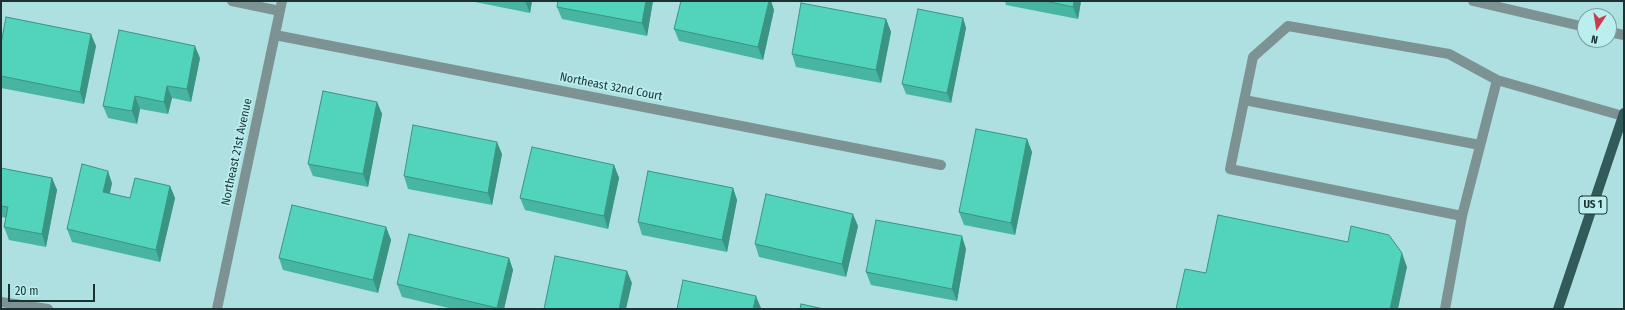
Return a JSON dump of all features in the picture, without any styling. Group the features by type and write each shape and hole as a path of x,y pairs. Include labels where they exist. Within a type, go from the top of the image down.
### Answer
{"main road":[{"name":"US 1","path":"1558,309 1623,115"}],"street":[{"path":"232,1 281,6"},
{"path":"1473,1 1577,24"},
{"name":"Northeast 21st Avenue","path":"217,309 281,6"},
{"path":"1462,216 1230,169 1253,57 1288,26 1449,54 1497,80 1623,115"},
{"name":"Northeast 32nd Court","path":"275,35 941,165"},
{"path":"1445,309 1462,216 1497,80"},
{"path":"1244,100 1480,145"},
{"path":"1,302 48,309"}],"building":[{"path":"558,1 646,1 642,23 557,7"},
{"path":"681,1 769,1 758,47 674,29"},
{"path":"1045,1 1074,1 1073,7"},
{"path":"801,3 886,19 876,70 792,54"},
{"path":"918,9 963,18 947,93 902,84"},
{"path":"6,17 91,34 80,92 1,76 1,44"},
{"path":"119,30 195,46 187,89 167,86 164,102 135,96 132,111 103,106"},
{"path":"323,91 377,102 363,174 308,164"},
{"path":"413,125 497,142 488,193 404,176"},
{"path":"976,129 1027,139 1011,223 959,212"},
{"path":"532,147 614,165 604,216 520,198"},
{"path":"82,164 108,171 103,192 130,198 135,178 170,186 156,250 67,229"},
{"path":"1,168 52,178 42,234 4,227 8,207 1,206"},
{"path":"648,171 733,188 722,240 638,222"},
{"path":"766,194 853,214 842,264 755,244"},
{"path":"292,205 386,227 373,280 279,258"},
{"path":"1218,215 1348,242 1351,226 1389,235 1402,253 1390,309 1176,309 1185,269 1206,273"},
{"path":"876,220 962,236 952,289 866,272"},
{"path":"409,234 509,258 497,308 397,284"},
{"path":"555,256 627,271 619,309 544,309"},
{"path":"683,280 756,296 753,309 677,309"},
{"path":"801,304 824,309 800,309"}]}
